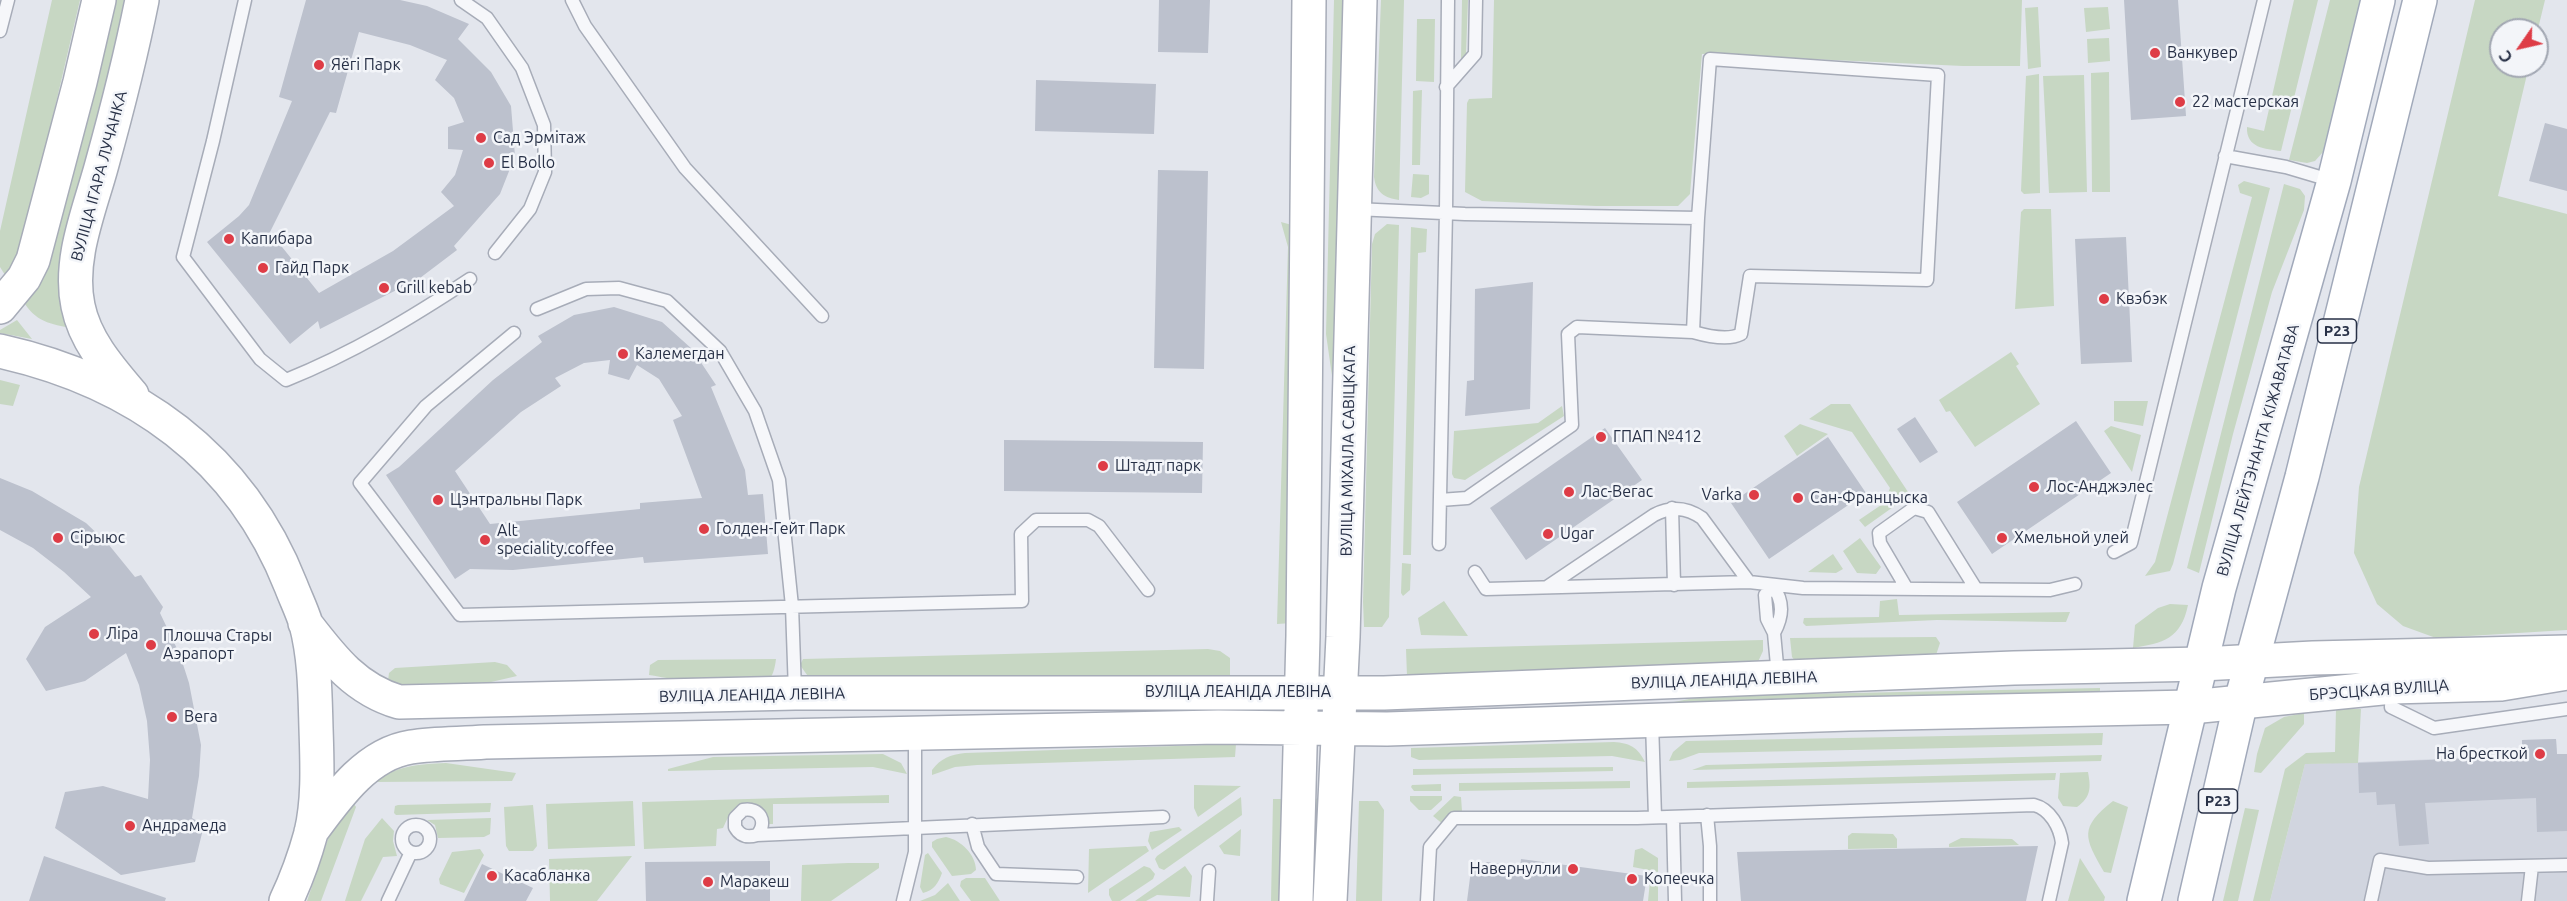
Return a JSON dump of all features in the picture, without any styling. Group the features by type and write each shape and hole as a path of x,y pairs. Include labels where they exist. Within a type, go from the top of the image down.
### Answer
{"main road":[{"path":"0,307 24,278 33,260 99,0"},
{"name":"ВУЛІЦА ІГАРА ЛУЧАНКА","path":"141,406 108,367 90,339 78,307 74,270 121,93 142,0"},
{"path":"1296,901 1301,693 1309,0"},
{"name":"ВУЛІЦА МІХАІЛА САВІЦКАГА","path":"1330,901 1341,692 1360,0"},
{"name":"ВУЛІЦА ЛЕЙТЭНАНТА КІЖАВАТАВА","path":"2144,901 2219,588 2334,181 2378,0"},
{"name":"Р23","path":"2195,901 2241,701 2302,477 2420,0"},
{"path":"0,351 64,368 141,406 201,450 230,482 266,533 280,558 305,623 312,658 315,700 315,780 311,832 286,901"},
{"name":"ВУЛІЦА ЛЕАНІДА ЛЕВІНА","path":"305,623 333,660 364,688 399,702 795,693 1301,693 1778,679 2014,668 2202,664"},
{"name":"БРЭСЦКАЯ ВУЛІЦА","path":"2202,664 2313,658 2567,652"},
{"name":"БРЭСЦКАЯ ВУЛІЦА","path":"2191,707 2392,687 2501,684 2567,673"},
{"path":"311,832 354,779 381,758 410,747 485,742 1218,727 1339,728 1652,722 1849,714 2191,707"}],"lane":[{"path":"0,31 8,0"},
{"path":"245,0 213,141 183,257 260,359 286,380 363,346 404,323 470,279"},
{"path":"461,0 487,18 522,68 544,125 545,172 530,209 495,253"},
{"path":"572,0 585,26 685,168 822,316"},
{"path":"1439,544 1448,0"},
{"path":"1446,87 1474,54 1476,0"},
{"path":"2114,552 2131,543 2264,0"},
{"path":"1440,500 1467,498 1572,425 1568,334 1576,327 1693,332 1710,336 1736,337 1741,334 1750,276 1927,280 1938,75 1710,59 1698,218 1693,332"},
{"path":"2225,156 2286,166 2334,181"},
{"path":"1354,208 1446,213 1698,218"},
{"path":"537,309 586,290 619,288 667,301 720,351 755,411 779,480 792,606 795,693"},
{"path":"514,333 426,406 360,483 460,615 1022,601 1021,534 1036,520 1088,520 1099,526 1148,590"},
{"path":"1672,508 1674,585"},
{"path":"1546,588 1654,515 1672,508 1694,512 1702,518 1749,582"},
{"path":"1907,590 1880,543 1879,533 1914,508 1928,512 1976,589"},
{"path":"1475,572 1486,589 1749,582 1773,586 1907,590 2050,590 2075,584"},
{"path":"1773,586 1780,597 1782,618 1774,633 1778,679"},
{"path":"2392,687 2391,707 2434,728 2567,709"},
{"path":"1652,722 1655,817"},
{"path":"903,901 915,852 915,734"},
{"path":"1426,901 1430,847 1454,818 1673,817 2034,805 2043,807 2058,827 2062,843 2049,901"},
{"path":"1707,815 1710,846 1710,901"},
{"path":"757,835 916,826 1163,817"},
{"path":"1673,817 1675,901"},
{"path":"972,824 978,847 996,874 1077,877"},
{"path":"388,901 411,852"},
{"path":"2372,901 2380,860 2428,868 2567,865"},
{"path":"2528,901 2532,866"},
{"path":"1207,901 1209,871"}],"shaded area":[{"path":"2556,739 2557,754 2567,754 2567,901 2270,901 2305,764 2522,756 2522,740"}],"green space":[{"path":"52,0 80,0 25,236 12,266 5,275 0,267 0,231"},
{"path":"110,0 124,0 101,117 76,329 41,319 25,304 44,278 76,160"},
{"path":"1334,0 1349,0 1334,390 1326,334"},
{"path":"1381,0 1404,0 1399,200 1382,194 1374,177"},
{"path":"1462,0 1468,0 1466,54 1461,60"},
{"path":"1494,0 2022,0 2020,66 1963,66 1702,54 1690,194 1678,206 1596,206 1482,201 1465,192 1467,103 1469,99 1492,98"},
{"path":"2294,0 2318,0 2281,151 2263,148 2253,143 2247,127 2264,131"},
{"path":"2330,0 2361,0 2323,152 2315,161 2307,163 2289,160"},
{"path":"2475,0 2545,0 2541,18 2489,18 2489,78 2526,78 2498,196 2567,214 2567,630 2436,638 2403,626 2377,604 2354,553 2359,487"},
{"path":"2038,7 2041,67 2028,69 2025,8"},
{"path":"2108,7 2110,29 2086,32 2084,8"},
{"path":"1417,19 1435,19 1434,82 1416,81"},
{"path":"2109,38 2110,61 2088,63 2087,39"},
{"path":"2109,72 2110,192 2092,192 2091,73"},
{"path":"2039,74 2040,193 2024,194 2021,191 2026,76"},
{"path":"2084,75 2087,192 2049,193 2043,76"},
{"path":"1422,90 1420,165 1412,165 1413,91"},
{"path":"1413,174 1429,175 1429,194 1421,198 1411,197"},
{"path":"2244,181 2270,188 2173,564 2170,571 2145,576 2155,562 2252,197 2240,193 2238,185"},
{"path":"2284,184 2300,189 2305,196 2304,210 2272,292 2233,434 2199,573 2187,568"},
{"path":"2024,209 2051,209 2054,306 2015,309 2021,212"},
{"path":"1281,222 1292,225 1292,623 1277,624 1288,247"},
{"path":"1387,224 1399,225 1389,617 1382,627 1364,627 1372,244 1375,234"},
{"path":"1411,227 1427,229 1426,252 1418,253 1411,555 1403,555"},
{"path":"17,320 32,339 0,333 0,330"},
{"path":"2011,352 2019,364 2016,366 2040,404 1975,447 1950,411 1946,412 1939,400"},
{"path":"0,380 20,385 13,406 0,404"},
{"path":"2114,401 2148,401 2143,426 2114,421"},
{"path":"1831,404 1850,404 1910,495 1865,527 1859,520 1884,503 1890,488 1852,432 1809,419"},
{"path":"1562,406 1564,416 1465,480 1454,478 1452,474 1454,431 1538,423"},
{"path":"1800,424 1828,434 1797,456 1784,436"},
{"path":"2111,426 2141,435 2132,472 2104,431"},
{"path":"1860,538 1881,567 1876,574 1857,573 1843,551"},
{"path":"1833,554 1843,569 1836,573 1808,572"},
{"path":"1402,563 1411,564 1410,590 1403,596 1401,593"},
{"path":"1897,599 1899,615 2070,612 2066,622 1937,620 1806,626 1803,623 1804,618 1879,617 1880,601"},
{"path":"1444,601 1468,636 1421,635 1418,618"},
{"path":"2170,604 2188,605 2181,625 2162,641 2133,648 2135,625 2158,608"},
{"path":"1936,637 1940,643 1936,655 1796,662 1792,657 1790,638"},
{"path":"1763,640 1763,651 1757,664 1407,676 1406,649"},
{"path":"1208,649 1220,651 1230,658 1230,675 1082,680 812,682 800,665 803,659"},
{"path":"776,659 770,679 756,686 726,686 649,675 650,665 658,660"},
{"path":"495,662 507,665 517,676 474,686 412,692 388,681 389,673 395,668"},
{"path":"2100,688 2100,693 1649,707 1704,696"},
{"path":"2336,709 2361,709 2358,763 2305,764 2270,901 2253,901 2285,769 2306,753 2335,752"},
{"path":"2304,713 2304,724 2261,773 2254,772 2265,728 2284,717"},
{"path":"2103,733 2102,745 1699,753 1680,760 1669,761 1673,752 1686,741"},
{"path":"1614,742 1632,747 1645,762 1612,756 1419,760 1411,757 1411,748"},
{"path":"1236,744 1235,757 977,765 955,767 932,775 932,770 942,760 965,753"},
{"path":"883,754 901,763 907,774 873,767 668,771 668,769 713,757"},
{"path":"2102,755 2101,761 1692,770 1706,765"},
{"path":"446,763 516,773 512,781 373,782 390,772 408,767"},
{"path":"1613,767 1613,771 1413,775 1413,769"},
{"path":"2088,772 2090,787 2085,800 2077,807 2063,806 2058,798 2060,773"},
{"path":"2056,773 2055,780 1687,788 1687,782"},
{"path":"1630,781 1630,788 1459,791 1459,783"},
{"path":"1441,784 1441,791 1414,791 1411,787 1412,785"},
{"path":"1194,785 1241,786 1198,817 1194,808"},
{"path":"889,795 889,803 773,804 773,824 768,824 764,813 738,807 729,815 723,828 717,829 716,846 644,849 642,802"},
{"path":"1410,796 1442,796 1442,800 1431,810 1419,810 1410,801"},
{"path":"1454,796 1461,797 1462,811 1444,825 1433,816"},
{"path":"1241,797 1242,815 1164,870 1159,868 1155,859 1157,856"},
{"path":"1314,798 1319,799 1319,901 1311,901"},
{"path":"351,799 356,807 321,901 307,901 329,836"},
{"path":"1273,799 1285,799 1280,901 1271,901"},
{"path":"633,801 635,846 548,849 546,804"},
{"path":"1359,801 1378,801 1384,810 1382,901 1356,901"},
{"path":"2113,801 2128,807 2111,873 2104,872 2092,850 2088,834 2094,819"},
{"path":"491,803 490,812 396,815 394,813 395,806 398,805"},
{"path":"533,805 537,846 533,851 509,851 506,846 504,807"},
{"path":"2245,808 2259,810 2238,901 2223,901"},
{"path":"382,818 394,831 393,841 397,856 383,857 361,901 345,901 365,839"},
{"path":"491,818 490,834 484,837 438,838 435,825 427,820"},
{"path":"1179,827 1182,830 1152,850 1148,841 1150,832"},
{"path":"1241,829 1240,856 1224,854 1219,846"},
{"path":"1852,833 1893,834 1897,839 1897,848 1848,849 1848,836"},
{"path":"946,837 957,841 967,849 976,870 971,874 952,876 932,847 932,842"},
{"path":"1961,838 2012,839 2019,845 1949,847 1949,844"},
{"path":"1146,846 1149,851 1088,893 1089,849"},
{"path":"1642,848 1658,858 1658,872 1633,867 1635,850"},
{"path":"480,849 484,855 464,893 440,884 439,879 452,852"},
{"path":"928,853 942,873 935,886 923,893 920,887 925,855"},
{"path":"632,856 597,901 550,901 549,859"},
{"path":"2080,858 2105,897 2104,901 2068,901"},
{"path":"879,863 879,868 831,901 801,901 802,865"},
{"path":"1144,866 1150,868 1155,874 1153,879 1120,901 1112,901 1109,889"},
{"path":"1185,866 1192,876 1190,897 1157,895 1146,901 1135,901"},
{"path":"966,878 985,878 1000,901 971,901 960,886 961,881"},
{"path":"1650,881 1658,884 1658,901 1648,901"},
{"path":"948,883 960,901 920,901 935,895"}],"building":[{"path":"306,0 400,0 427,6 469,24 458,39 491,72 511,106 515,156 500,194 454,246 457,250 420,278 320,329 318,321 290,344 207,242 249,205 292,101 279,97","holes":["359,32 410,45 447,60 435,80 454,98 464,122 448,127 448,149 463,150 455,175 441,192 454,206 393,251 319,293 270,232 330,112 336,113"]},
{"path":"1159,0 1210,0 1208,53 1158,52"},
{"name":"Ванкувер","path":"2124,0 2178,0 2186,116 2131,120"},
{"path":"1036,80 1156,84 1154,134 1035,131"},
{"path":"2545,123 2567,129 2567,191 2529,181"},
{"path":"1158,170 1208,171 1204,369 1154,368"},
{"name":"Квэбэк","path":"2126,237 2132,362 2081,364 2075,239"},
{"path":"1533,282 1530,409 1465,416 1467,381 1474,380 1475,289"},
{"path":"614,307 662,322 692,349 716,385 711,387 745,470 748,495 763,494 768,554 644,563 643,557 513,570 470,569 455,579 386,475 399,467 493,380 542,342 538,336 574,315","holes":["610,360 608,374 629,380 637,365 659,379 682,416 673,420 702,498 640,503 640,509 490,524 455,471 521,412 561,386 555,378 584,363"]},
{"path":"1915,417 1938,452 1920,463 1897,429"},
{"name":"Лос-Анджэлес","path":"2076,421 2111,473 1992,554 1957,502"},
{"name":"Лас-Вегас","path":"1605,428 1642,480 1526,560 1490,508"},
{"name":"Сан-Францыска","path":"1828,437 1866,493 1769,559 1731,503"},
{"name":"Штадт парк","path":"1004,440 1203,442 1202,493 1004,491"},
{"path":"0,478 32,491 86,523 109,545 135,577 141,575 163,607 160,613 180,655 189,683 201,745 199,776 192,818 204,825 195,862 121,875 55,828 65,792 103,786 148,799 150,760 147,721 139,685 126,653 85,681 46,691 26,659 45,627 91,597 33,548 0,530"},
{"path":"2556,739 2557,754 2567,754 2567,831 2537,832 2536,798 2425,803 2429,844 2399,846 2395,804 2377,805 2376,792 2359,793 2358,763 2522,756 2522,740"},
{"path":"2038,846 2026,901 1741,901 1737,852"},
{"path":"44,856 166,898 165,901 29,901"},
{"path":"1521,859 1647,876 1643,901 1467,901 1471,870 1487,862 1520,867"},
{"name":"Маракеш","path":"770,861 770,901 646,901 645,862"},
{"name":"Касабланка","path":"482,864 533,888 526,901 464,901"}],"place":[{"name":"Ванкувер","path":"2155,53"},
{"name":"Яёгі Парк","path":"319,65"},
{"name":"22 мастерская","path":"2180,102"},
{"name":"Сад Эрмітаж","path":"481,138"},
{"name":"El Bollo","path":"489,163"},
{"name":"Капибара","path":"229,239"},
{"name":"Гайд Парк","path":"263,268"},
{"name":"Grill kebab","path":"384,288"},
{"name":"Квэбэк","path":"2104,299"},
{"name":"Калемегдан","path":"623,354"},
{"name":"ГПАП №412","path":"1601,437"},
{"name":"Штадт парк","path":"1103,466"},
{"name":"Лос-Анджэлес","path":"2034,487"},
{"name":"Лас-Вегас","path":"1569,492"},
{"name":"Varka","path":"1754,495"},
{"name":"Сан-Францыска","path":"1798,498"},
{"name":"Цэнтральны Парк","path":"438,500"},
{"name":"Голден-Гейт Парк","path":"704,529"},
{"name":"Ugar","path":"1548,534"},
{"name":"Сірыюс","path":"58,538"},
{"name":"Хмельной улей","path":"2002,538"},
{"name":"Alt speciality.coffee","path":"485,540"},
{"name":"Ліра","path":"94,634"},
{"name":"Плошча Стары Аэрапорт","path":"151,645"},
{"name":"Вега","path":"172,717"},
{"name":"На бресткой","path":"2540,754"},
{"name":"Андрамеда","path":"130,826"},
{"name":"Навернулли","path":"1573,869"},
{"name":"Касабланка","path":"492,876"},
{"name":"Копеечка","path":"1632,879"},
{"name":"Маракеш","path":"708,882"}]}
